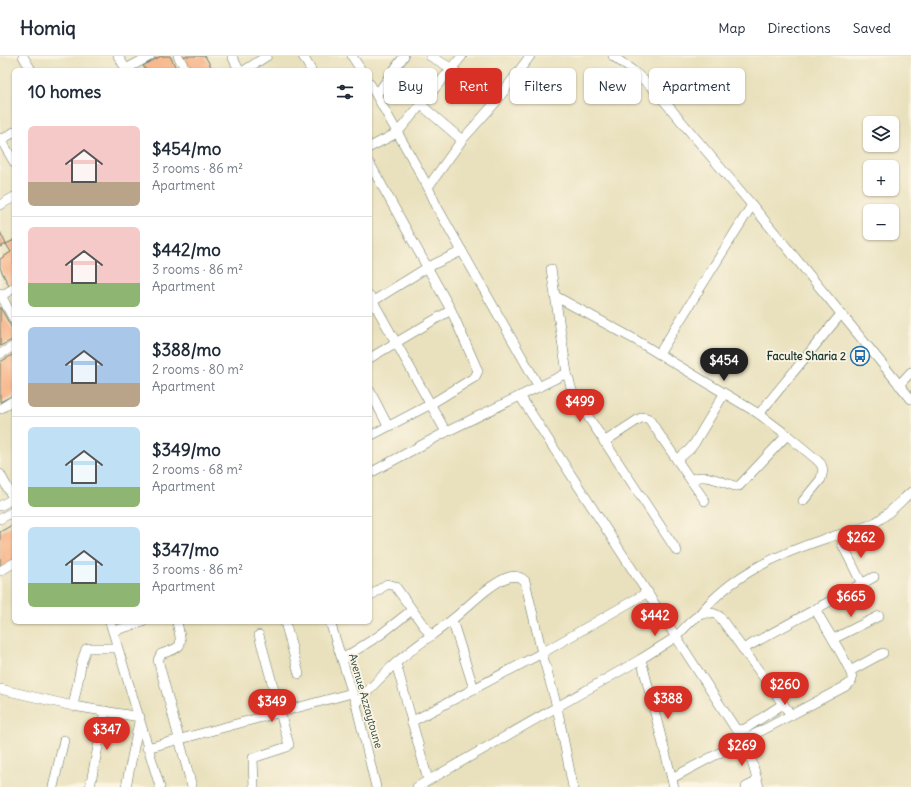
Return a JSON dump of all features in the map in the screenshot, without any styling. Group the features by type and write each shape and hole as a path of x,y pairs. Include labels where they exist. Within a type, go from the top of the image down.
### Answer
{"street":[{"path":"23,56 30,68"},
{"path":"118,56 124,68"},
{"path":"141,66 150,56"},
{"path":"178,56 185,68"},
{"path":"232,56 238,68"},
{"path":"248,68 267,56"},
{"path":"303,56 310,68"},
{"path":"352,56 360,68"},
{"path":"430,56 451,68 462,56"},
{"path":"502,94 530,56"},
{"path":"612,56 632,70 654,89 752,205 911,399"},
{"path":"377,94 401,57"},
{"path":"437,87 445,76"},
{"path":"372,87 428,187 437,207 539,386"},
{"path":"372,146 397,133 420,104 462,140"},
{"path":"428,187 462,140 494,104"},
{"path":"12,133 0,139 12,159"},
{"path":"372,168 451,310 478,371 475,377 431,404 372,435"},
{"path":"0,205 12,198"},
{"path":"659,354 752,205"},
{"path":"372,299 462,251"},
{"path":"551,269 570,386 577,400 604,442 677,551"},
{"path":"12,289 1,295 12,316"},
{"path":"555,296 608,324 659,354 759,414 787,434 819,461 823,470 821,479 803,501"},
{"path":"372,302 397,342 446,432"},
{"path":"372,357 451,310"},
{"path":"759,414 841,314"},
{"path":"0,354 12,347"},
{"path":"899,385 911,372"},
{"path":"372,472 446,432 567,373"},
{"path":"677,460 692,447 724,394"},
{"path":"372,395 388,426"},
{"path":"520,396 735,728 738,730 745,729 783,704"},
{"path":"0,409 12,404"},
{"path":"604,442 639,419 647,418 652,422 705,501"},
{"path":"691,480 703,476 735,486 741,485 787,434"},
{"path":"0,474 12,495"},
{"path":"417,787 641,659 676,636 726,587 755,568 795,549 876,522 911,492"},
{"path":"0,506 12,499"},
{"path":"0,519 12,512"},
{"path":"842,544 862,584"},
{"path":"0,571 12,564"},
{"path":"356,704 396,663 497,583 507,578 515,576 521,577 525,582 557,707 573,787"},
{"path":"743,649 874,577"},
{"path":"372,595 387,584 395,586 431,636"},
{"path":"411,722 542,653 648,592"},
{"path":"342,659 380,635 412,610"},
{"path":"641,659 673,782 851,682 852,679 850,671 833,638 815,610"},
{"path":"699,615 707,612 719,616 791,715"},
{"path":"833,638 879,616"},
{"path":"452,620 474,689"},
{"path":"127,624 111,626 140,717 147,748 160,787"},
{"path":"177,624 180,646 161,654 158,660 192,787"},
{"path":"286,624 299,674"},
{"name":"Avenue Azzaytoune","path":"332,624 356,704 376,787"},
{"path":"254,787 253,758 287,747 288,745 259,635"},
{"path":"73,706 82,660 86,650 88,648 117,648"},
{"path":"850,671 883,653"},
{"path":"396,663 428,780"},
{"path":"0,689 73,706 140,717"},
{"path":"147,748 352,693"},
{"path":"90,787 105,711"},
{"path":"126,787 140,717"},
{"path":"53,787 64,740"},
{"path":"746,740 758,784 746,787"}],"building":[{"path":"161,56 170,56 176,68 144,68 143,66"},
{"path":"181,56 205,56 212,68 188,68"},
{"path":"0,232 6,244 0,247"},
{"path":"12,241 12,287 10,288 0,268 0,259 11,252 6,244"},
{"path":"0,307 12,328 12,340 0,346"},
{"path":"12,355 12,396 0,402 0,362"},
{"path":"12,525 12,562 0,569 0,532"}],"place":[{"name":"Faculte Sharia 2","path":"860,356"}]}
